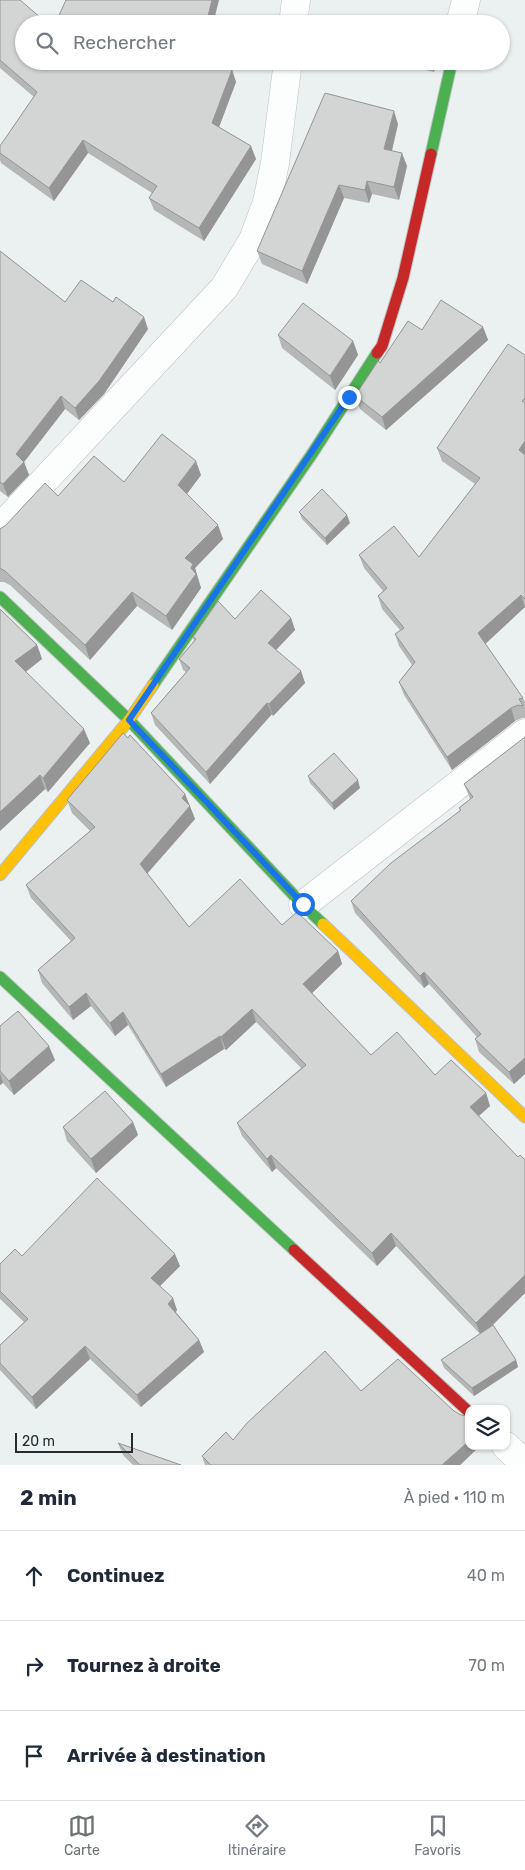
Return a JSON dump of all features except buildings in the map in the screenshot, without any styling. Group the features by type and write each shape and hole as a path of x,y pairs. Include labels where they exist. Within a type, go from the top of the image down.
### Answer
{"street":[{"path":"294,15 296,0"},
{"path":"462,15 466,0"},
{"path":"0,528 224,288 253,240 268,202 287,70"},
{"path":"0,875 129,720 312,454 382,346 403,278 450,70"},
{"path":"0,597 129,720 303,904 525,1117"},
{"path":"303,904 525,733"},
{"path":"0,978 465,1408"},
{"path":"510,1450 525,1464"}],"traffic: fast":[{"path":"431,154 450,70"},
{"path":"153,685 312,454 377,353"},
{"path":"0,597 129,720 323,924"},
{"path":"0,977 294,1250"}],"traffic: slow":[{"path":"0,875 129,720 153,685"},
{"path":"323,924 525,1117"}],"traffic: jam":[{"path":"377,353 382,346 403,278 431,154"},
{"path":"294,1250 465,1408"}],"route":[{"path":"303,904 129,720 312,454 349,397"}]}
